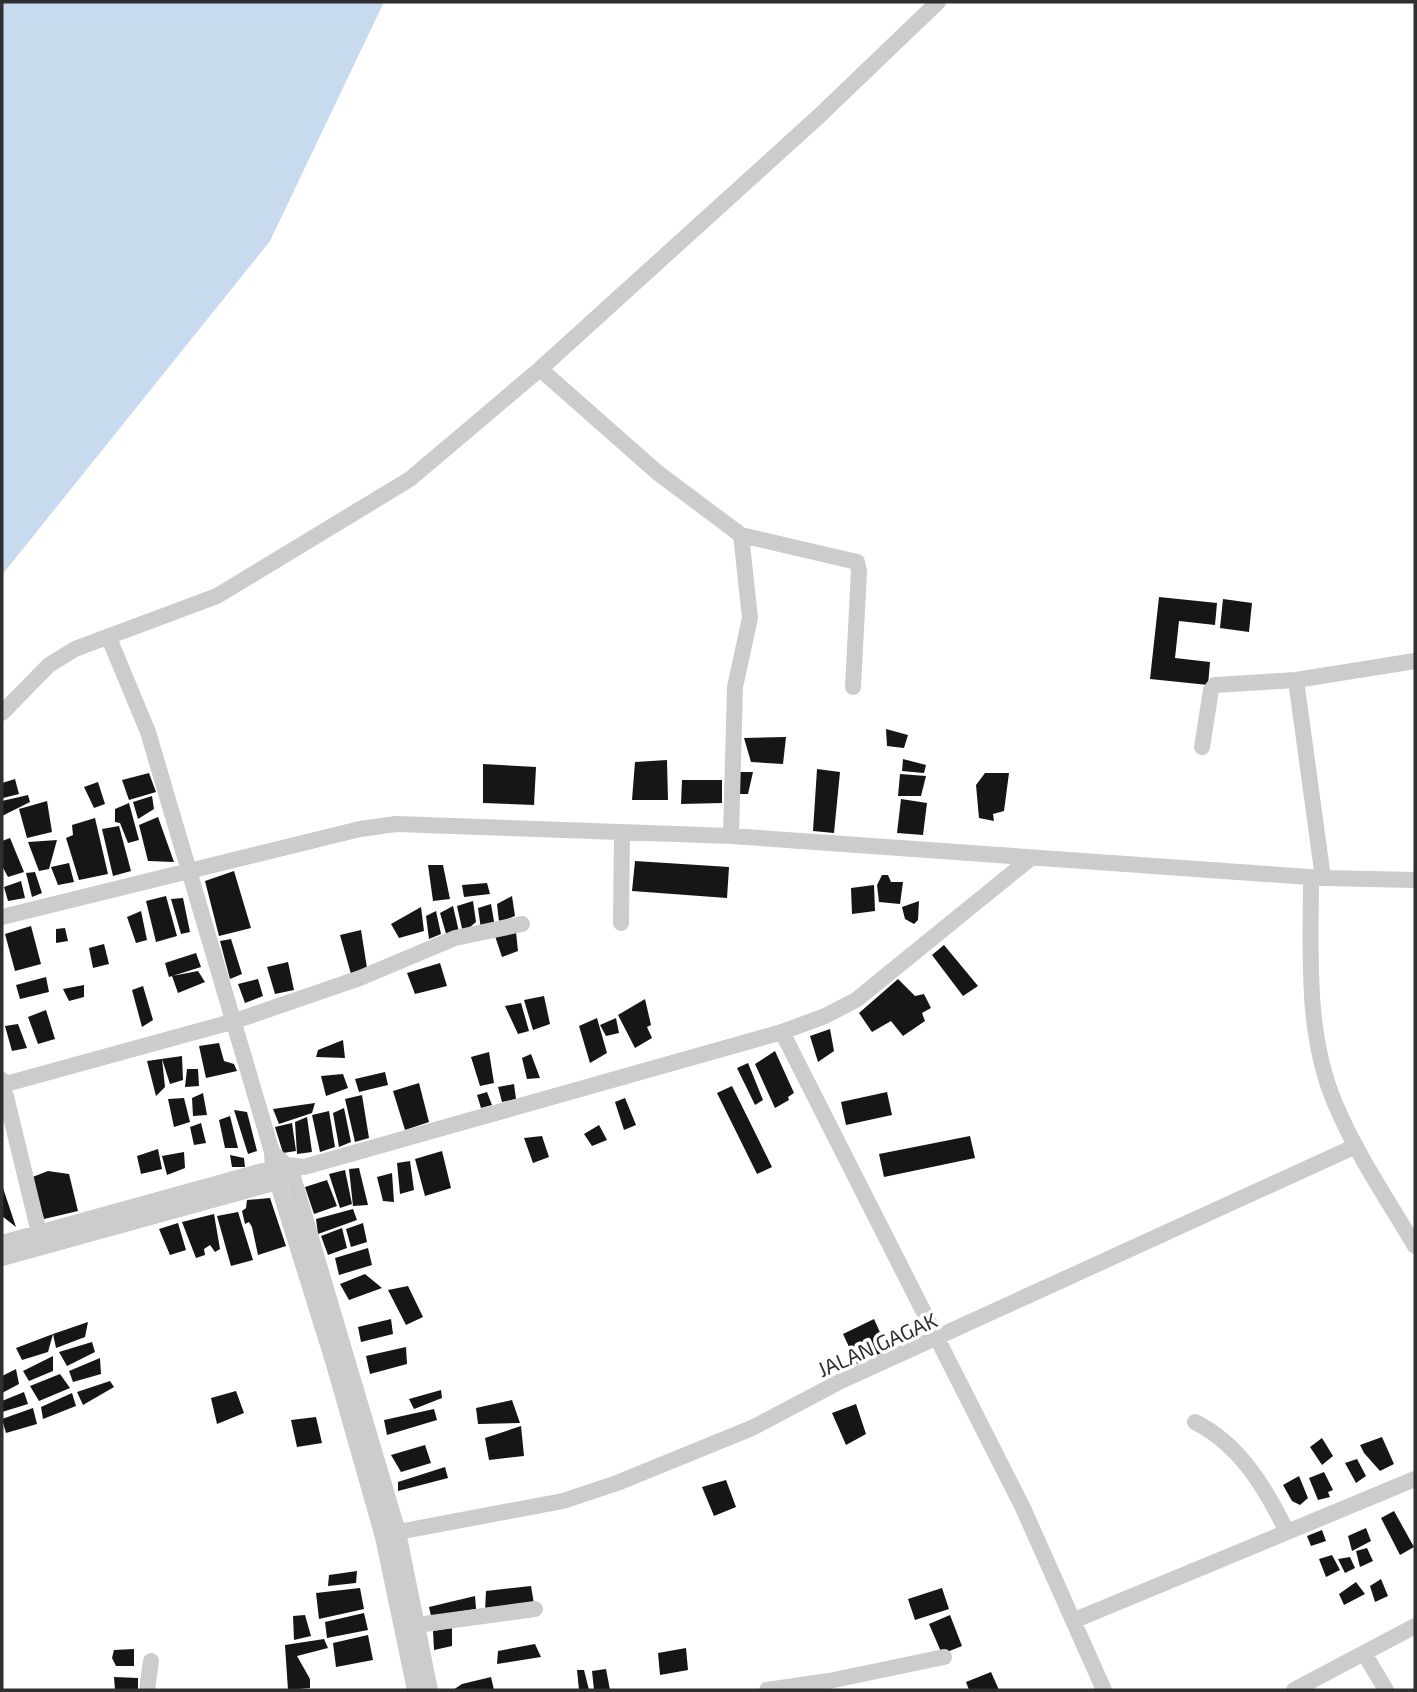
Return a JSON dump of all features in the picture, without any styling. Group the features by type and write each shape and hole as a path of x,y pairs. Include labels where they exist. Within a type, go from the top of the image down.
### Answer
{"street":[{"path":"2,713 49,665 75,649 217,596 410,479 540,369 818,117 938,2"},
{"path":"540,369 658,473 741,535 857,562 859,571 853,687"},
{"path":"731,836 735,687 750,618 741,535"},
{"path":"109,638 148,732 187,871 398,1532 430,1690"},
{"path":"1202,747 1211,690 1215,685 1296,680 1415,661"},
{"path":"1296,680 1317,877 1311,980 1318,1047 1333,1099 1356,1146 1415,1246"},
{"path":"2,917 187,871 396,824 731,836 1317,877 1415,880"},
{"path":"621,923 622,832"},
{"path":"2,1258 40,1240 284,1168 782,1032 825,1016 856,1000 1031,858"},
{"path":"40,1240 2,1083 235,1021 360,978 455,938 522,925"},
{"path":"782,1032 936,1341 1023,1508 1104,1690"},
{"name":"JALAN GAGAK","path":"398,1532 563,1501 617,1483 752,1428 841,1381 936,1341 1356,1146"},
{"path":"284,1168 383,1538 415,1690"},
{"path":"2,1243 40,1240"},
{"path":"1195,1422 1217,1434 1264,1485 1286,1530"},
{"path":"1075,1620 1286,1530 1415,1479"},
{"path":"417,1625 536,1609"},
{"path":"1294,1690 1415,1626"},
{"path":"1364,1653 1386,1690"},
{"path":"767,1690 944,1657"},
{"path":"147,1690 151,1661"}],"water":[{"path":"2,2 384,2 270,241 2,575"}],"building":[{"path":"1159,597 1217,603 1215,625 1179,621 1175,658 1210,662 1208,685 1150,679"},
{"path":"1223,599 1252,603 1249,632 1220,628"},
{"path":"886,729 908,735 904,748 887,746"},
{"path":"786,737 783,764 751,762 744,738"},
{"path":"903,759 926,765 924,773 902,771"},
{"path":"667,760 668,800 632,800 635,762"},
{"path":"483,764 536,767 534,805 483,803"},
{"path":"817,769 840,772 834,833 813,831"},
{"path":"736,772 753,772 748,794 735,794"},
{"path":"149,773 156,792 129,800 122,780"},
{"path":"985,773 1009,773 1004,811 993,814 994,821 979,818 976,785"},
{"path":"900,774 926,776 921,796 898,796"},
{"path":"15,779 19,794 3,798 2,783"},
{"path":"682,780 722,780 722,803 681,804"},
{"path":"98,782 105,804 94,808 84,787"},
{"path":"28,795 30,802 2,816 2,801"},
{"path":"152,796 154,809 138,819 133,802"},
{"path":"901,799 927,803 923,835 897,833"},
{"path":"47,801 52,832 27,838 19,809"},
{"path":"129,803 139,840 128,843 120,823 115,822 115,809"},
{"path":"158,817 174,862 148,861 139,825"},
{"path":"95,818 108,874 79,880 66,838 73,835 72,825"},
{"path":"119,826 131,871 113,876 102,829"},
{"path":"10,838 24,872 8,877 2,866 2,841"},
{"path":"57,840 49,869 39,871 28,842"},
{"path":"635,861 729,867 727,898 632,891"},
{"path":"69,863 74,882 58,885 51,867"},
{"path":"428,865 443,865 450,899 433,901"},
{"path":"234,871 251,928 219,936 205,881"},
{"path":"35,872 42,893 32,897 26,873"},
{"path":"882,875 888,875 891,882 903,882 900,904 879,902 877,885"},
{"path":"21,881 25,898 8,901 4,887"},
{"path":"487,883 490,894 464,897 462,885"},
{"path":"874,885 875,911 852,914 851,888"},
{"path":"166,896 177,936 156,942 146,901"},
{"path":"512,896 515,916 499,922 497,904"},
{"path":"183,898 190,932 181,934 171,899"},
{"path":"473,901 476,922 463,933 457,906"},
{"path":"919,901 918,920 914,924 905,919 902,907"},
{"path":"491,904 495,927 481,929 478,908"},
{"path":"453,906 459,932 447,937 440,913"},
{"path":"421,907 424,931 399,938 391,924"},
{"path":"141,911 147,940 136,943 127,917"},
{"path":"436,911 441,934 429,939 426,916"},
{"path":"31,926 41,964 15,971 5,934"},
{"path":"65,928 68,941 56,943 56,929"},
{"path":"361,930 367,968 351,974 340,935"},
{"path":"516,932 518,951 502,957 495,936"},
{"path":"231,939 242,974 230,979 220,941"},
{"path":"104,944 109,964 93,968 89,948"},
{"path":"944,945 978,986 963,996 932,955"},
{"path":"196,953 201,967 169,977 165,963"},
{"path":"288,962 294,990 275,994 267,967"},
{"path":"440,963 447,986 415,994 407,973"},
{"path":"198,971 205,982 178,993 172,976"},
{"path":"46,977 49,992 20,999 16,985"},
{"path":"258,979 263,996 245,1003 238,984"},
{"path":"898,979 915,996 924,994 931,1008 922,1013 925,1021 903,1036 891,1021 872,1032 859,1013"},
{"path":"84,985 84,997 69,1001 63,989"},
{"path":"143,986 153,1020 142,1027 132,990"},
{"path":"544,996 550,1024 533,1030 524,1000"},
{"path":"645,999 651,1025 647,1027 652,1038 635,1048 618,1015"},
{"path":"521,1003 529,1031 518,1034 505,1006"},
{"path":"46,1010 55,1039 38,1044 28,1017"},
{"path":"597,1018 607,1053 590,1063 579,1026"},
{"path":"616,1018 619,1033 606,1036 600,1025"},
{"path":"18,1024 27,1048 12,1051 5,1026"},
{"path":"830,1029 834,1051 818,1062 810,1036"},
{"path":"343,1040 345,1058 316,1057 318,1050"},
{"path":"219,1043 224,1061 234,1064 237,1071 206,1078 199,1046"},
{"path":"775,1051 794,1093 788,1097 789,1100 775,1108 755,1064"},
{"path":"489,1052 494,1083 480,1086 471,1057"},
{"path":"531,1054 540,1078 527,1079 522,1058"},
{"path":"182,1056 183,1080 170,1084 162,1059 165,1087 156,1096 147,1061"},
{"path":"748,1063 763,1100 755,1105 737,1068"},
{"path":"187,1069 198,1069 199,1086 185,1087"},
{"path":"385,1072 388,1085 359,1092 355,1079"},
{"path":"343,1074 348,1088 326,1096 321,1076"},
{"path":"419,1083 429,1122 405,1130 393,1091"},
{"path":"514,1084 516,1099 502,1102 498,1087"},
{"path":"732,1086 772,1167 757,1174 717,1093"},
{"path":"487,1092 492,1105 481,1108 477,1095"},
{"path":"887,1092 892,1115 846,1125 841,1102"},
{"path":"203,1093 207,1115 193,1116 192,1098"},
{"path":"362,1095 369,1138 355,1142 345,1099"},
{"path":"184,1098 190,1122 174,1127 168,1099"},
{"path":"625,1098 636,1125 624,1130 615,1102"},
{"path":"315,1103 312,1113 279,1124 273,1109"},
{"path":"344,1108 351,1142 339,1147 333,1113"},
{"path":"234,1110 247,1112 257,1151 248,1154"},
{"path":"329,1111 335,1147 320,1152 312,1115"},
{"path":"230,1116 238,1148 225,1148 219,1120"},
{"path":"307,1117 312,1152 297,1154 295,1122"},
{"path":"201,1123 206,1143 194,1145 190,1127"},
{"path":"292,1123 296,1151 283,1153 275,1127"},
{"path":"599,1125 607,1140 592,1146 584,1134"},
{"path":"542,1136 549,1157 533,1163 524,1138"},
{"path":"970,1136 975,1158 884,1177 879,1154"},
{"path":"158,1149 162,1169 141,1174 137,1156"},
{"path":"442,1151 451,1188 425,1196 415,1159"},
{"path":"184,1152 185,1168 167,1175 162,1156"},
{"path":"230,1155 244,1158 245,1167 232,1167"},
{"path":"410,1161 414,1190 400,1194 397,1163"},
{"path":"359,1168 368,1205 353,1206 349,1169"},
{"path":"345,1170 352,1204 340,1208 329,1174"},
{"path":"48,1171 69,1174 78,1211 44,1219 30,1178"},
{"path":"392,1173 394,1202 383,1201 377,1177"},
{"path":"327,1180 337,1206 314,1214 305,1187"},
{"path":"2,1185 16,1227 2,1216"},
{"path":"270,1198 286,1246 258,1255 252,1227 249,1222 245,1224 242,1211 246,1208 247,1200"},
{"path":"353,1209 357,1220 318,1234 316,1219"},
{"path":"238,1212 253,1260 231,1266 217,1216"},
{"path":"214,1214 220,1249 215,1252 210,1245 204,1249 205,1255 196,1258 182,1222"},
{"path":"178,1223 186,1250 170,1255 159,1229"},
{"path":"363,1223 367,1242 351,1247 346,1229"},
{"path":"342,1228 347,1248 328,1255 321,1236"},
{"path":"368,1248 372,1265 339,1275 335,1258"},
{"path":"365,1274 382,1288 349,1300 340,1284"},
{"path":"408,1286 423,1317 406,1325 388,1290"},
{"path":"391,1319 393,1334 361,1342 358,1327"},
{"path":"874,1319 888,1350 857,1364 843,1334"},
{"path":"88,1322 85,1337 56,1348 53,1334"},
{"path":"53,1334 48,1352 22,1360 16,1348"},
{"path":"92,1342 95,1352 67,1366 59,1352"},
{"path":"406,1347 407,1364 370,1374 366,1356"},
{"path":"53,1356 53,1371 29,1381 23,1371"},
{"path":"100,1358 101,1374 73,1382 69,1371"},
{"path":"16,1369 19,1384 2,1393 2,1376"},
{"path":"60,1374 70,1388 39,1401 30,1386"},
{"path":"110,1381 114,1387 83,1405 77,1392"},
{"path":"441,1390 442,1398 414,1409 409,1399"},
{"path":"236,1391 244,1413 217,1424 211,1398"},
{"path":"24,1392 28,1404 2,1412 2,1401"},
{"path":"72,1393 76,1406 43,1419 41,1407"},
{"path":"512,1400 520,1423 478,1424 476,1408"},
{"path":"856,1404 866,1434 846,1445 832,1413"},
{"path":"33,1408 37,1424 6,1433 2,1419"},
{"path":"434,1409 437,1420 387,1435 384,1420"},
{"path":"316,1417 322,1443 297,1447 291,1420"},
{"path":"521,1426 524,1456 489,1460 485,1438"},
{"path":"1382,1437 1394,1464 1380,1471 1360,1445"},
{"path":"1322,1438 1333,1456 1322,1465 1310,1447"},
{"path":"425,1445 431,1463 401,1472 391,1455"},
{"path":"1357,1459 1366,1476 1356,1483 1345,1463"},
{"path":"445,1467 448,1478 398,1491 398,1482"},
{"path":"1324,1472 1333,1490 1328,1492 1330,1497 1318,1500 1309,1478"},
{"path":"1299,1476 1308,1498 1300,1505 1292,1501 1283,1485"},
{"path":"726,1480 736,1507 714,1516 702,1487"},
{"path":"1394,1511 1414,1547 1400,1555 1381,1518"},
{"path":"1366,1528 1371,1541 1352,1551 1348,1536"},
{"path":"1322,1530 1326,1541 1311,1546 1307,1536"},
{"path":"1367,1548 1373,1561 1360,1567 1356,1551"},
{"path":"1332,1555 1340,1570 1326,1577 1319,1559"},
{"path":"1350,1557 1355,1568 1345,1573 1338,1559"},
{"path":"357,1571 356,1583 328,1586 329,1575"},
{"path":"1381,1579 1388,1596 1375,1602 1370,1586"},
{"path":"1356,1582 1365,1594 1344,1605 1339,1594"},
{"path":"531,1586 534,1604 485,1611 486,1591"},
{"path":"360,1588 364,1609 319,1619 316,1593"},
{"path":"942,1588 949,1609 915,1620 908,1599"},
{"path":"475,1596 476,1609 431,1616 429,1607"},
{"path":"364,1613 368,1630 327,1638 325,1622"},
{"path":"305,1615 311,1636 294,1640 293,1616"},
{"path":"950,1615 962,1646 942,1654 929,1624"},
{"path":"452,1628 452,1646 434,1650 433,1631"},
{"path":"368,1635 373,1660 336,1667 333,1643"},
{"path":"324,1639 328,1648 297,1656 310,1679 310,1688 288,1690 285,1645"},
{"path":"535,1644 541,1657 497,1664 498,1651"},
{"path":"686,1648 688,1670 660,1675 658,1653"},
{"path":"134,1649 134,1666 116,1666 112,1658 114,1650"},
{"path":"606,1669 610,1690 594,1690 592,1671"},
{"path":"577,1670 584,1670 589,1690 579,1690"},
{"path":"991,1672 999,1690 969,1690 966,1682"},
{"path":"114,1677 138,1678 138,1690 115,1690"},
{"path":"491,1677 494,1690 453,1690 462,1684"}]}
